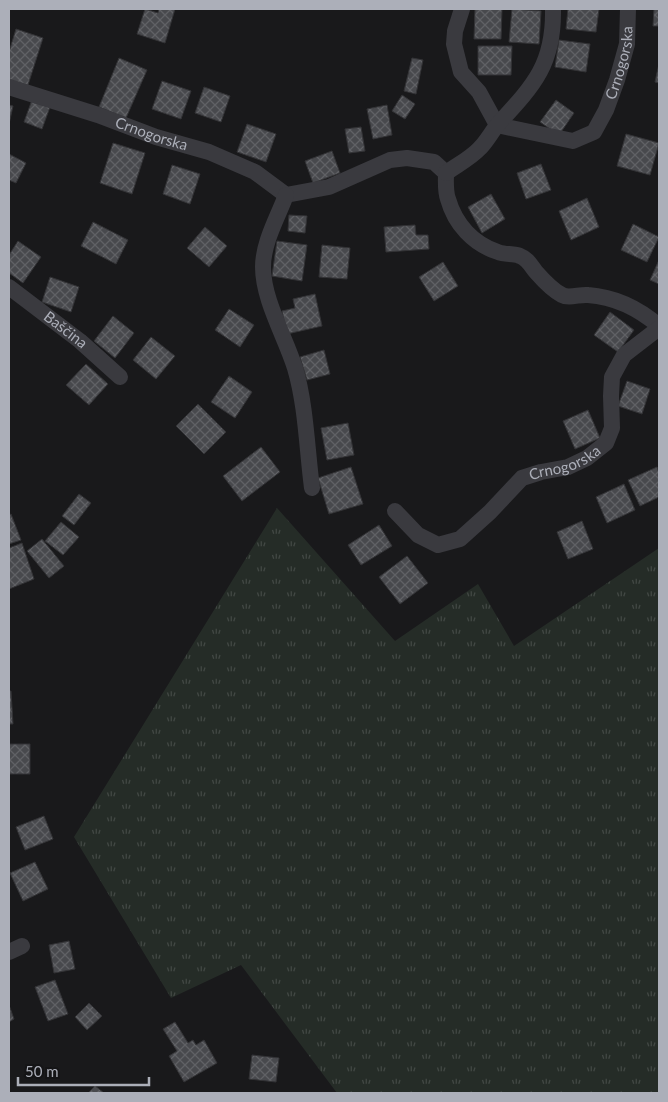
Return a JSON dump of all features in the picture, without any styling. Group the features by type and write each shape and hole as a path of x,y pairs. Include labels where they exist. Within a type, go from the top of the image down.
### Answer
{"street":[{"path":"462,9 455,31 454,44 461,72 479,92 497,125"},
{"path":"312,488 302,402 295,369 266,289 263,267 266,247 286,195 330,187 390,160 407,158 434,162 446,173 480,149 497,125 522,98 537,78 548,53 554,29 553,9"},
{"name":"Crnogorska","path":"497,125 573,141 594,132 606,110 618,80 627,44 628,9"},
{"name":"Crnogorska","path":"9,87 209,152 256,172 286,195"},
{"name":"Crnogorska","path":"395,511 418,535 438,545 460,539 490,512 522,478 568,467 587,458 606,443 612,428 612,377 624,355 659,327 632,306 610,298 585,294 563,296 520,256 497,252 473,239 457,222 447,198 446,173"},
{"name":"Baščina","path":"9,287 80,341 120,377"}],"green space":[{"path":"277,508 395,641 478,584 514,646 659,548 659,1093 337,1093 241,965 171,998 74,837"}],"building":[{"path":"145,9 158,13 159,9 175,9 165,43 137,34"},
{"path":"475,9 502,9 501,39 474,39"},
{"path":"512,9 541,11 539,44 509,42"},
{"path":"568,9 599,9 596,32 566,29"},
{"path":"654,9 659,9 659,26 653,26"},
{"path":"16,29 43,38 27,88 9,82 9,52"},
{"path":"559,40 590,44 586,72 555,67"},
{"path":"478,46 512,46 511,75 478,75"},
{"path":"119,58 147,70 126,118 99,107"},
{"path":"412,58 423,60 416,94 404,91"},
{"path":"659,64 659,83 655,82"},
{"path":"162,81 191,91 181,119 152,109"},
{"path":"204,87 230,96 221,122 195,113"},
{"path":"402,95 415,104 405,119 392,111"},
{"path":"32,100 50,107 42,129 24,122"},
{"path":"556,100 574,113 559,135 540,122"},
{"path":"9,105 13,106 9,124"},
{"path":"387,105 392,135 373,139 367,109"},
{"path":"247,124 276,134 266,162 237,152"},
{"path":"361,127 365,151 349,153 345,129"},
{"path":"626,134 659,143 650,175 617,166"},
{"path":"113,143 145,153 132,194 100,183"},
{"path":"332,151 340,173 313,183 305,161"},
{"path":"9,154 26,163 16,183 9,180"},
{"path":"541,164 551,190 526,199 517,173"},
{"path":"172,165 200,174 190,204 163,194"},
{"path":"491,194 505,219 482,233 468,207"},
{"path":"587,198 599,227 571,240 559,211"},
{"path":"289,215 307,216 305,233 288,231"},
{"path":"93,222 128,240 116,264 81,246"},
{"path":"633,224 659,237 647,262 621,250"},
{"path":"415,225 416,235 428,235 429,249 386,252 384,227"},
{"path":"205,227 227,246 209,267 187,248"},
{"path":"18,241 41,257 23,283 9,273 9,255"},
{"path":"277,241 307,245 302,281 272,276"},
{"path":"322,245 350,248 347,279 319,277"},
{"path":"659,260 659,284 650,280"},
{"path":"443,262 458,286 434,301 419,277"},
{"path":"50,277 79,287 71,312 42,302"},
{"path":"315,294 322,326 287,334 282,311 295,308 293,299"},
{"path":"229,309 254,325 240,347 215,330"},
{"path":"610,312 634,330 618,352 594,335"},
{"path":"113,316 134,333 115,358 94,341"},
{"path":"151,337 175,356 156,379 133,360"},
{"path":"324,350 330,374 307,380 300,357"},
{"path":"86,364 108,384 89,405 66,385"},
{"path":"229,376 252,392 235,418 211,402"},
{"path":"627,381 650,389 642,414 618,406"},
{"path":"198,404 226,432 204,454 176,426"},
{"path":"588,410 600,438 575,449 563,421"},
{"path":"348,423 354,455 327,460 321,428"},
{"path":"261,447 280,472 242,501 223,476"},
{"path":"351,467 363,504 329,514 318,478"},
{"path":"657,467 659,473 659,497 640,506 628,480"},
{"path":"624,484 635,510 607,523 596,497"},
{"path":"79,494 91,503 74,525 62,516"},
{"path":"11,514 21,540 9,544 9,515"},
{"path":"582,521 593,549 568,559 557,532"},
{"path":"61,522 79,537 63,555 45,541"},
{"path":"379,525 392,546 361,565 348,545"},
{"path":"42,539 64,566 49,578 27,551"},
{"path":"22,543 34,579 9,589 9,548"},
{"path":"407,556 428,583 400,604 379,577"},
{"path":"9,691 11,691 13,724 9,724"},
{"path":"9,744 30,744 30,774 9,774"},
{"path":"44,816 53,839 25,850 16,827"},
{"path":"35,862 48,889 23,901 10,873"},
{"path":"69,941 75,969 54,973 49,945"},
{"path":"55,980 68,1014 48,1021 35,987"},
{"path":"89,1003 102,1016 87,1030 75,1017"},
{"path":"9,1005 14,1019 9,1022"},
{"path":"175,1022 188,1043 193,1040 196,1045 204,1040 217,1063 184,1082 169,1056 177,1051 163,1029"},
{"path":"252,1055 279,1058 276,1082 249,1079"},
{"path":"95,1086 104,1093 88,1093"}]}
